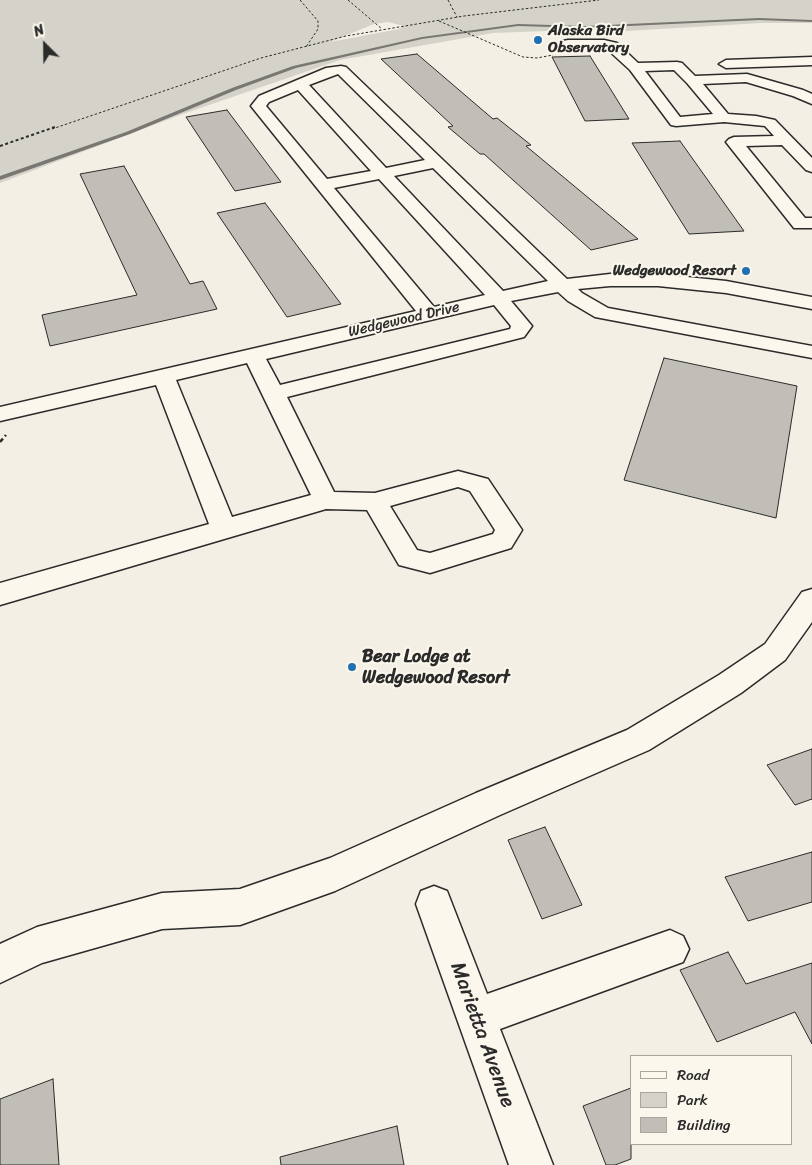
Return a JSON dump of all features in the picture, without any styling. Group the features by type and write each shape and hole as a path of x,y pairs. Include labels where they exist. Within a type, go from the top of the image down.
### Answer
{"street":[{"path":"568,44 604,44 612,46 635,67 676,122 724,118 770,123 812,166"},
{"path":"715,65 809,63"},
{"path":"676,66 692,80 724,118"},
{"path":"635,67 696,66"},
{"path":"429,314 258,106 264,99 331,71 341,70 562,286 602,313 812,352"},
{"path":"692,80 790,76 798,93"},
{"path":"747,78 798,93 812,100"},
{"path":"274,393 517,334 522,326 300,84"},
{"path":"788,140 734,142 800,224 812,223"},
{"path":"323,185 436,163"},
{"name":"Wedgewood Drive","path":"0,414 498,298 562,286 610,280 658,280 726,287 812,303"},
{"path":"253,355 274,393 326,500"},
{"path":"164,376 224,529"},
{"path":"0,594 326,500 375,502 458,479 479,485 510,530 502,541 430,562 408,558 375,502"},
{"path":"0,964 37,946 162,911 240,907 335,874 488,804 638,740 730,684 775,652 812,600"},
{"name":"Marietta Avenue","path":"434,904 531,1165"},
{"path":"476,1018 670,949"}],"path":[{"path":"300,0 318,21 318,29 306,47"},
{"path":"348,0 382,30"},
{"path":"448,0 457,17"},
{"path":"0,146 262,58 306,47 382,30 457,17 599,0"},
{"path":"439,20 476,38 522,56 537,58 557,55"}],"green space":[{"path":"0,0 812,0 812,23 761,23 627,31 600,29 493,33 340,60 180,115 0,183","holes":["388,22 404,26 399,29 330,42 374,24"]}],"building":[{"path":"417,54 493,119 497,118 531,145 526,146 638,239 591,250 484,154 480,154 448,127 453,126 381,59"},
{"path":"590,56 629,119 585,121 552,57"},
{"path":"227,110 281,182 235,191 186,117"},
{"path":"680,141 744,231 689,234 632,143"},
{"path":"124,166 190,284 203,281 217,309 50,346 42,315 137,295 80,174"},
{"path":"265,203 341,304 287,317 217,213"},
{"path":"664,358 797,386 776,518 624,480"},
{"path":"812,749 812,799 795,805 767,765"},
{"path":"545,827 582,905 542,919 508,840"},
{"path":"812,852 812,902 748,921 725,877"},
{"path":"728,952 746,984 812,963 812,1044 795,1012 717,1042 680,970"},
{"path":"53,1079 59,1165 0,1165 0,1099"},
{"path":"630,1088 631,1159 615,1165 606,1165 583,1106"},
{"path":"397,1126 404,1165 281,1165 280,1157"}],"waterway":[{"path":"0,178 128,133 234,89 295,67 422,38 518,25 585,27 759,19 812,21"}],"place":[{"name":"Alaska Bird Observatory","path":"538,40"},
{"name":"Wedgewood Resort","path":"746,271"},
{"name":"Bear Lodge at Wedgewood Resort","path":"352,667"}]}
